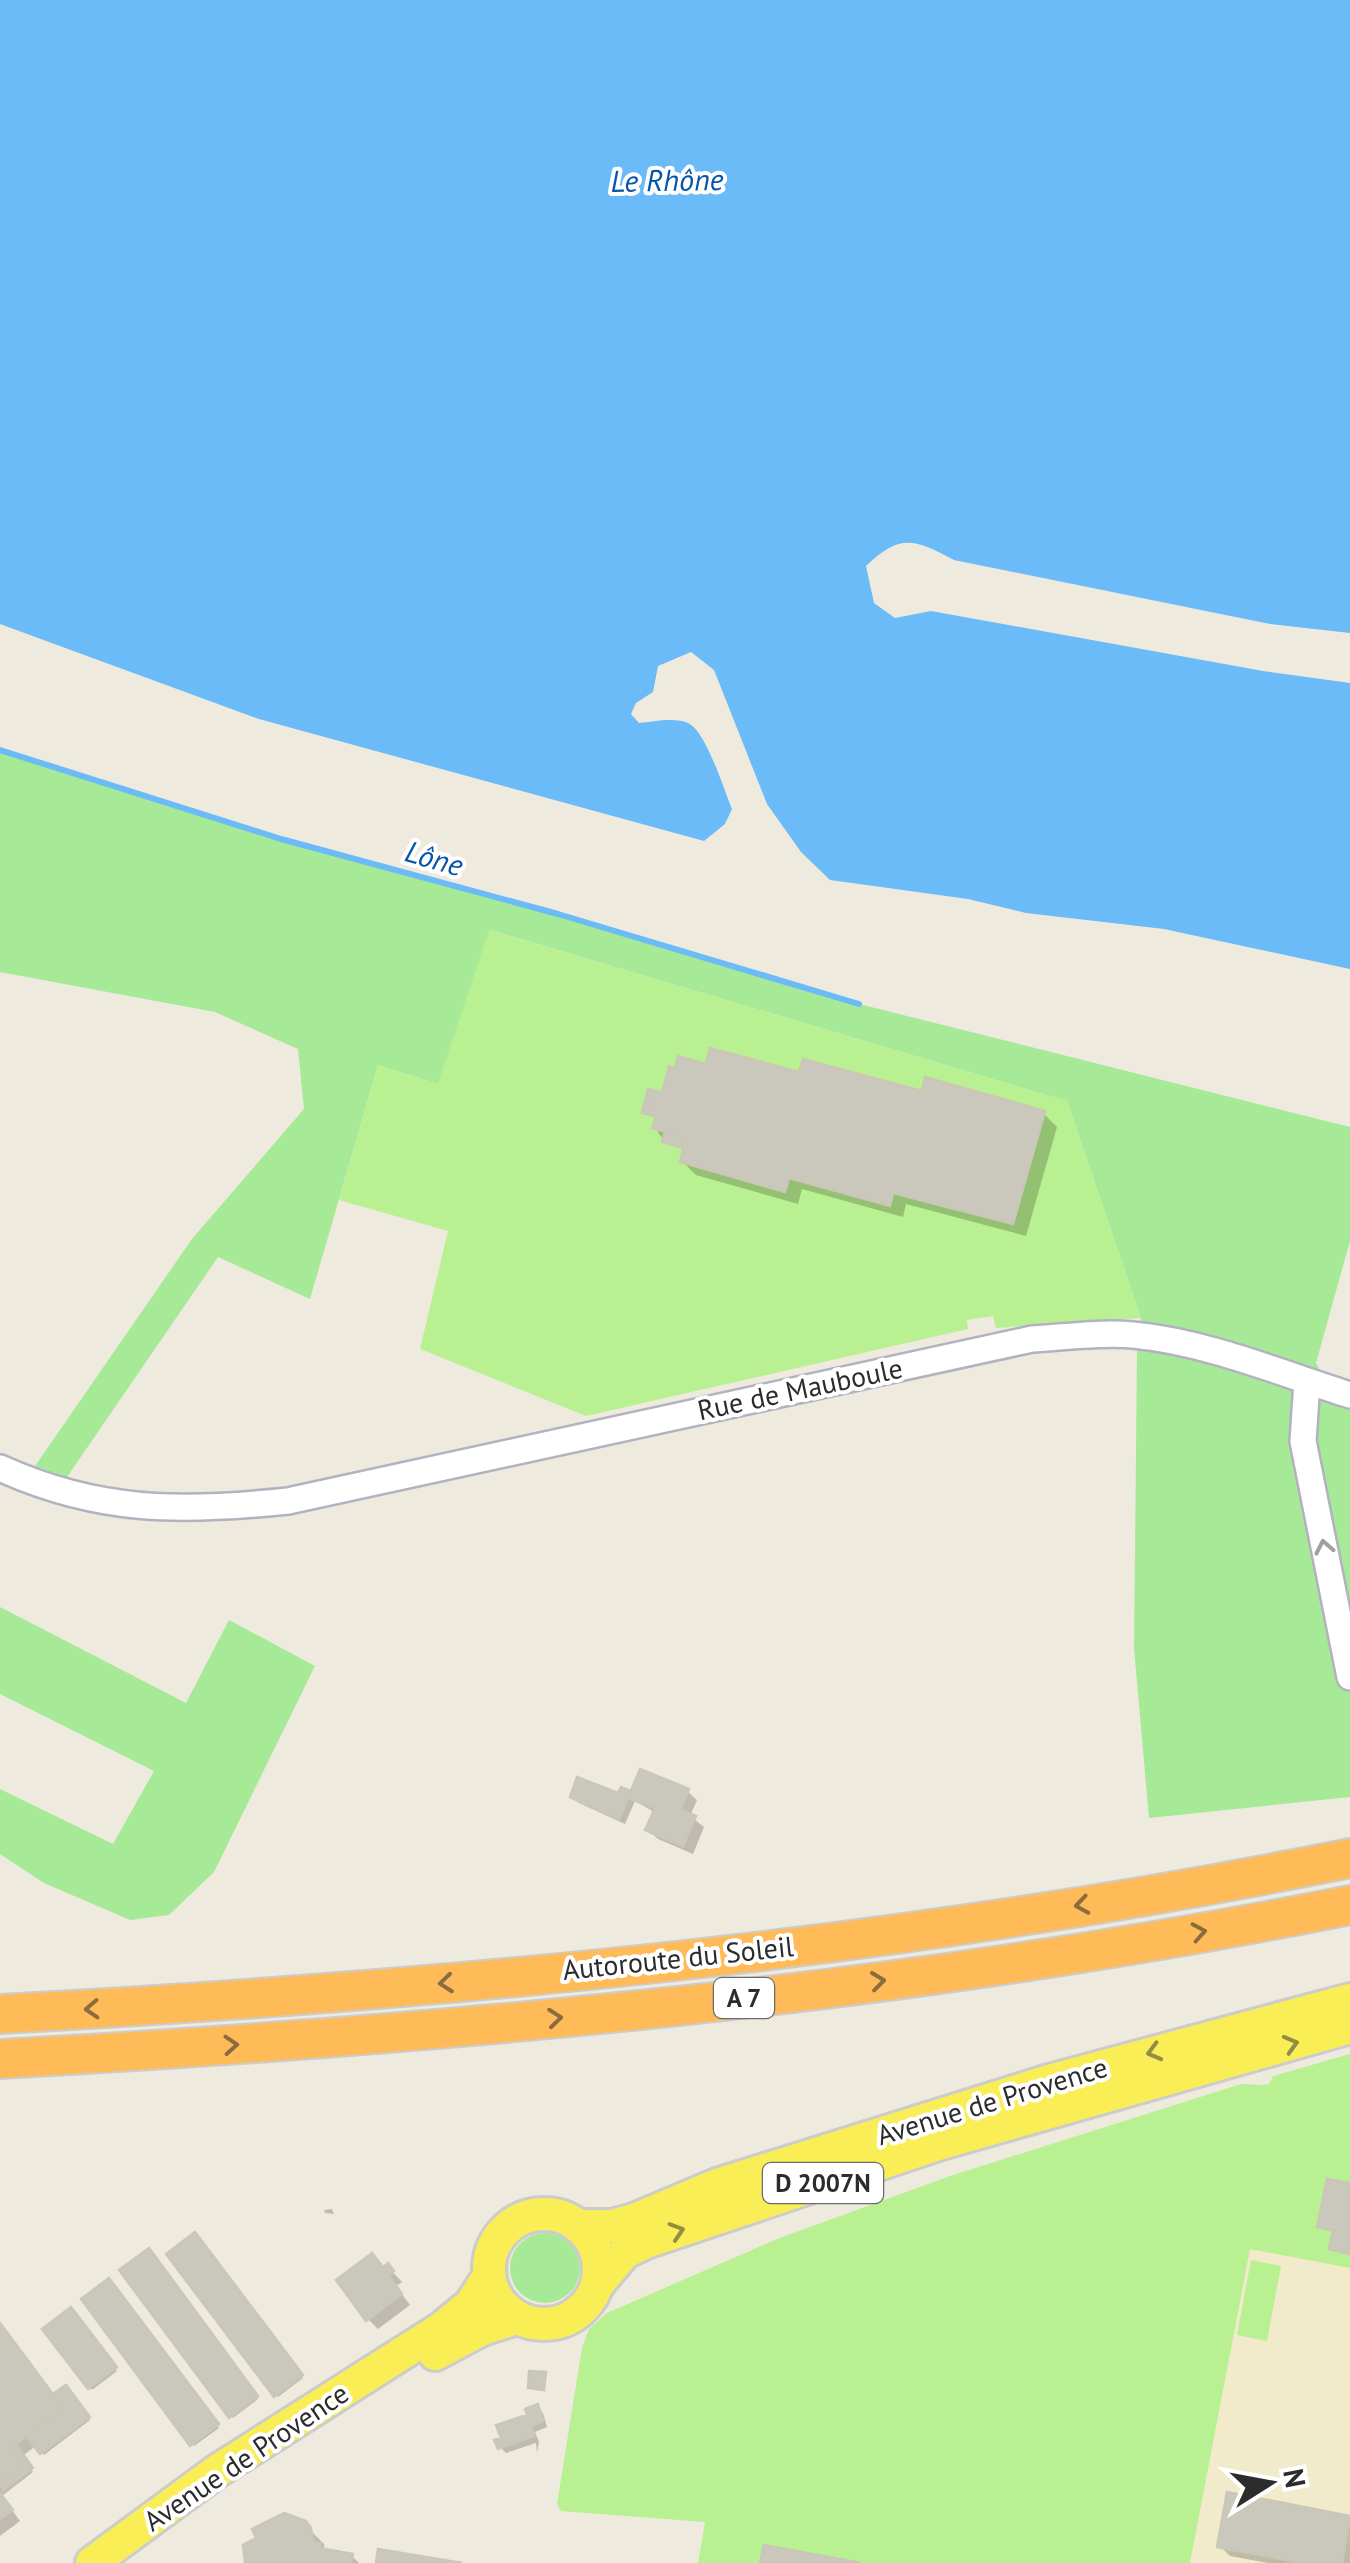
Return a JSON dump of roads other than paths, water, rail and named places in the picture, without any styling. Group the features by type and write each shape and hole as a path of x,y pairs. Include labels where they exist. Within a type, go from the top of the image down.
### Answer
{"highway":[{"name":"Autoroute du Soleil","path":"0,2014 397,1988 686,1959 972,1922 1350,1858"},
{"name":"Autoroute du Soleil","path":"0,2058 400,2032 694,2004 1016,1962 1350,1904"}],"main road":[{"name":"Avenue de Provence","path":"580,2226 613,2226 634,2220 717,2186 1049,2081 1350,2000"},
{"name":"Avenue de Provence","path":"598,2284 625,2252 646,2242 941,2143 1350,2027"},
{"path":"543,2213 580,2226 598,2252 598,2284 579,2313 564,2322 532,2324 503,2307 489,2276 496,2240 516,2221 543,2213"},
{"name":"Avenue de Provence","path":"92,2563 217,2470 442,2328 471,2304 489,2276"},
{"name":"Avenue de Provence","path":"118,2563 274,2453 453,2343 517,2318"}],"street":[{"name":"Rue de Mauboule","path":"0,1468 89,1499 129,1506 206,1510 288,1501 1032,1339 1131,1334 1182,1343 1350,1395"},
{"path":"1307,1381 1303,1441 1350,1677"}],"water":[{"name":"Le Rhône","path":"0,0 1350,0 1350,633 1270,624 954,560 918,544 889,548 866,566 874,603 895,618 931,611 1350,683 1350,969 1164,929 1026,913 968,899 830,880 801,852 767,804 714,670 691,652 658,666 653,692 636,703 631,714 639,723 682,721 695,728 701,737 732,809 725,824 704,841 259,719 0,624"}],"waterway":[{"name":"Lône","path":"0,750 281,839 558,914 859,1004"}]}
